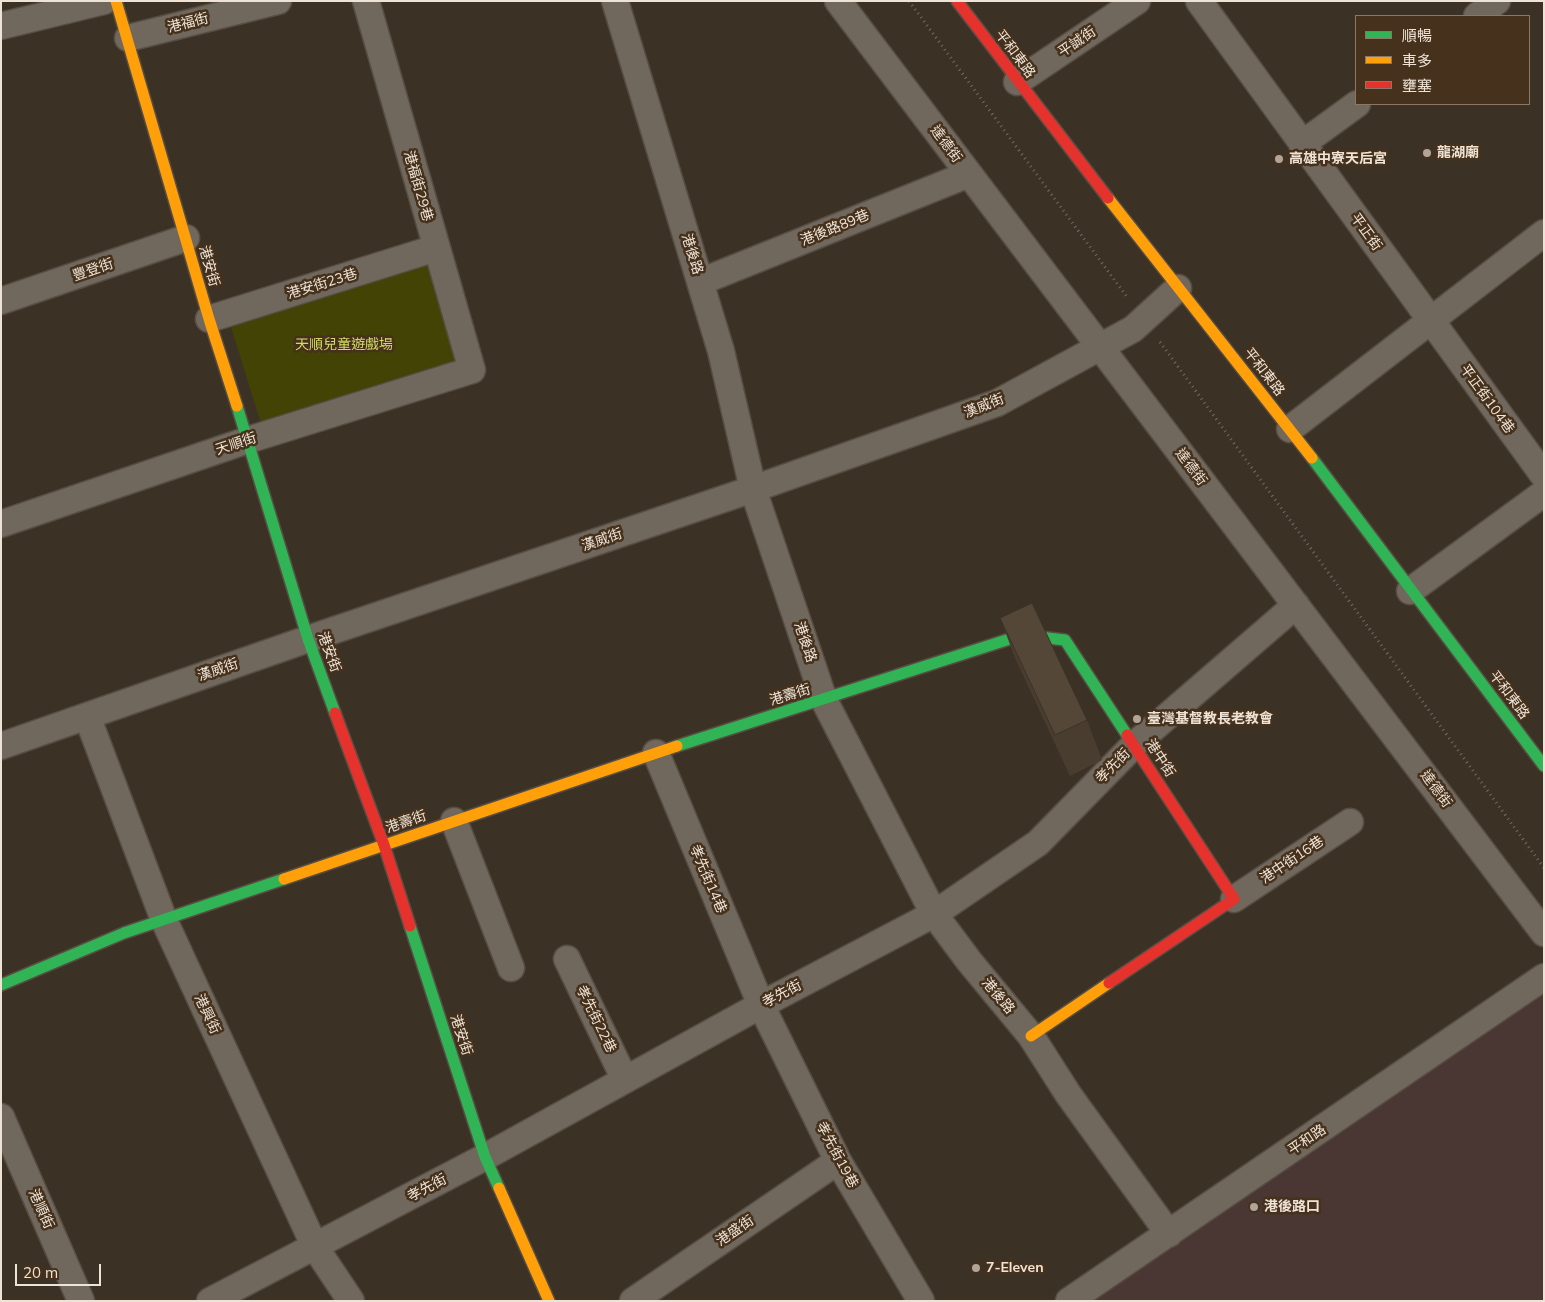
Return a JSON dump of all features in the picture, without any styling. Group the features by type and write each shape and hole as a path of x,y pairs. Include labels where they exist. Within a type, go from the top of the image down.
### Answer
{"street":[{"path":"1,26 104,1"},
{"name":"港安街","path":"116,1 208,319 248,440 308,639 384,845 485,1157 549,1301"},
{"name":"港福街","path":"128,38 278,1"},
{"name":"港福街29巷","path":"366,1 472,370"},
{"name":"港後路","path":"615,1 721,351 753,489 824,700 934,914 969,961 1031,1036 1068,1094 1169,1234"},
{"name":"達德街","path":"838,1 1544,933"},
{"name":"平和東路","path":"957,1 1017,82 1290,428 1410,591 1540,754"},
{"name":"平誠街","path":"1017,82 1136,1"},
{"name":"平正街","path":"1198,1 1430,321"},
{"path":"1477,15 1497,1"},
{"path":"1302,144 1356,105"},
{"name":"港後路89巷","path":"700,282 969,174"},
{"path":"1290,428 1544,233"},
{"name":"豐登街","path":"1,301 186,238"},
{"name":"港安街23巷","path":"208,319 436,248"},
{"name":"漢威街","path":"1,746 308,639 753,489 997,403 1133,329 1178,288"},
{"name":"平正街104巷","path":"1430,321 1544,476"},
{"name":"天順街","path":"1,524 248,440 472,370"},
{"path":"1410,591 1544,493"},
{"name":"孝先街","path":"210,1301 485,1157 760,1005 934,914 1038,843 1134,745 1296,605"},
{"name":"港中街","path":"824,700 1022,635 1065,640 1234,899"},
{"name":"港壽街","path":"1,985 124,933 656,753 824,700"},
{"name":"港興街","path":"87,716 164,920 315,1247 351,1301"},
{"name":"孝先街14巷","path":"656,753 760,1005"},
{"path":"454,821 511,968"},
{"name":"港中街16巷","path":"1234,899 1350,822"},
{"path":"1031,1036 1234,899"},
{"name":"孝先街22巷","path":"567,959 625,1080"},
{"name":"平和路","path":"1069,1301 1544,977"},
{"name":"孝先街19巷","path":"760,1005 838,1162 921,1301"},
{"name":"港順街","path":"1,1117 81,1301"},
{"name":"港盛街","path":"633,1301 838,1162"}],"path":[{"path":"910,1 1544,868"}],"shaded area":[{"path":"1544,977 1544,1301 1069,1301"}],"green space":[{"name":"天順兒童遊戲場","path":"426,259 460,368 263,430 229,321"}],"building":[{"path":"1032,603 1087,720 1055,735 1000,618"}],"traffic: fast":[{"path":"237,406 308,639 335,713"},
{"path":"1312,458 1544,766"},
{"path":"677,746 1022,635 1065,640 1127,735"},
{"path":"1,985 124,933 284,879"},
{"path":"410,926 485,1157 499,1188"}],"traffic: slow":[{"path":"116,1 209,319 237,406"},
{"path":"1108,198 1312,458"},
{"path":"284,879 677,746"},
{"path":"1031,1036 1109,983"},
{"path":"499,1188 549,1301"}],"traffic: jam":[{"path":"957,1 1108,198"},
{"path":"335,713 384,845 410,926"},
{"path":"1109,983 1234,899 1127,735"}],"place":[{"name":"龍湖廟","path":"1427,153"},
{"name":"高雄中寮天后宮","path":"1279,159"},
{"name":"臺灣基督教長老教會","path":"1137,719"},
{"name":"港後路口","path":"1254,1207"},
{"name":"7-Eleven","path":"976,1268"}]}
